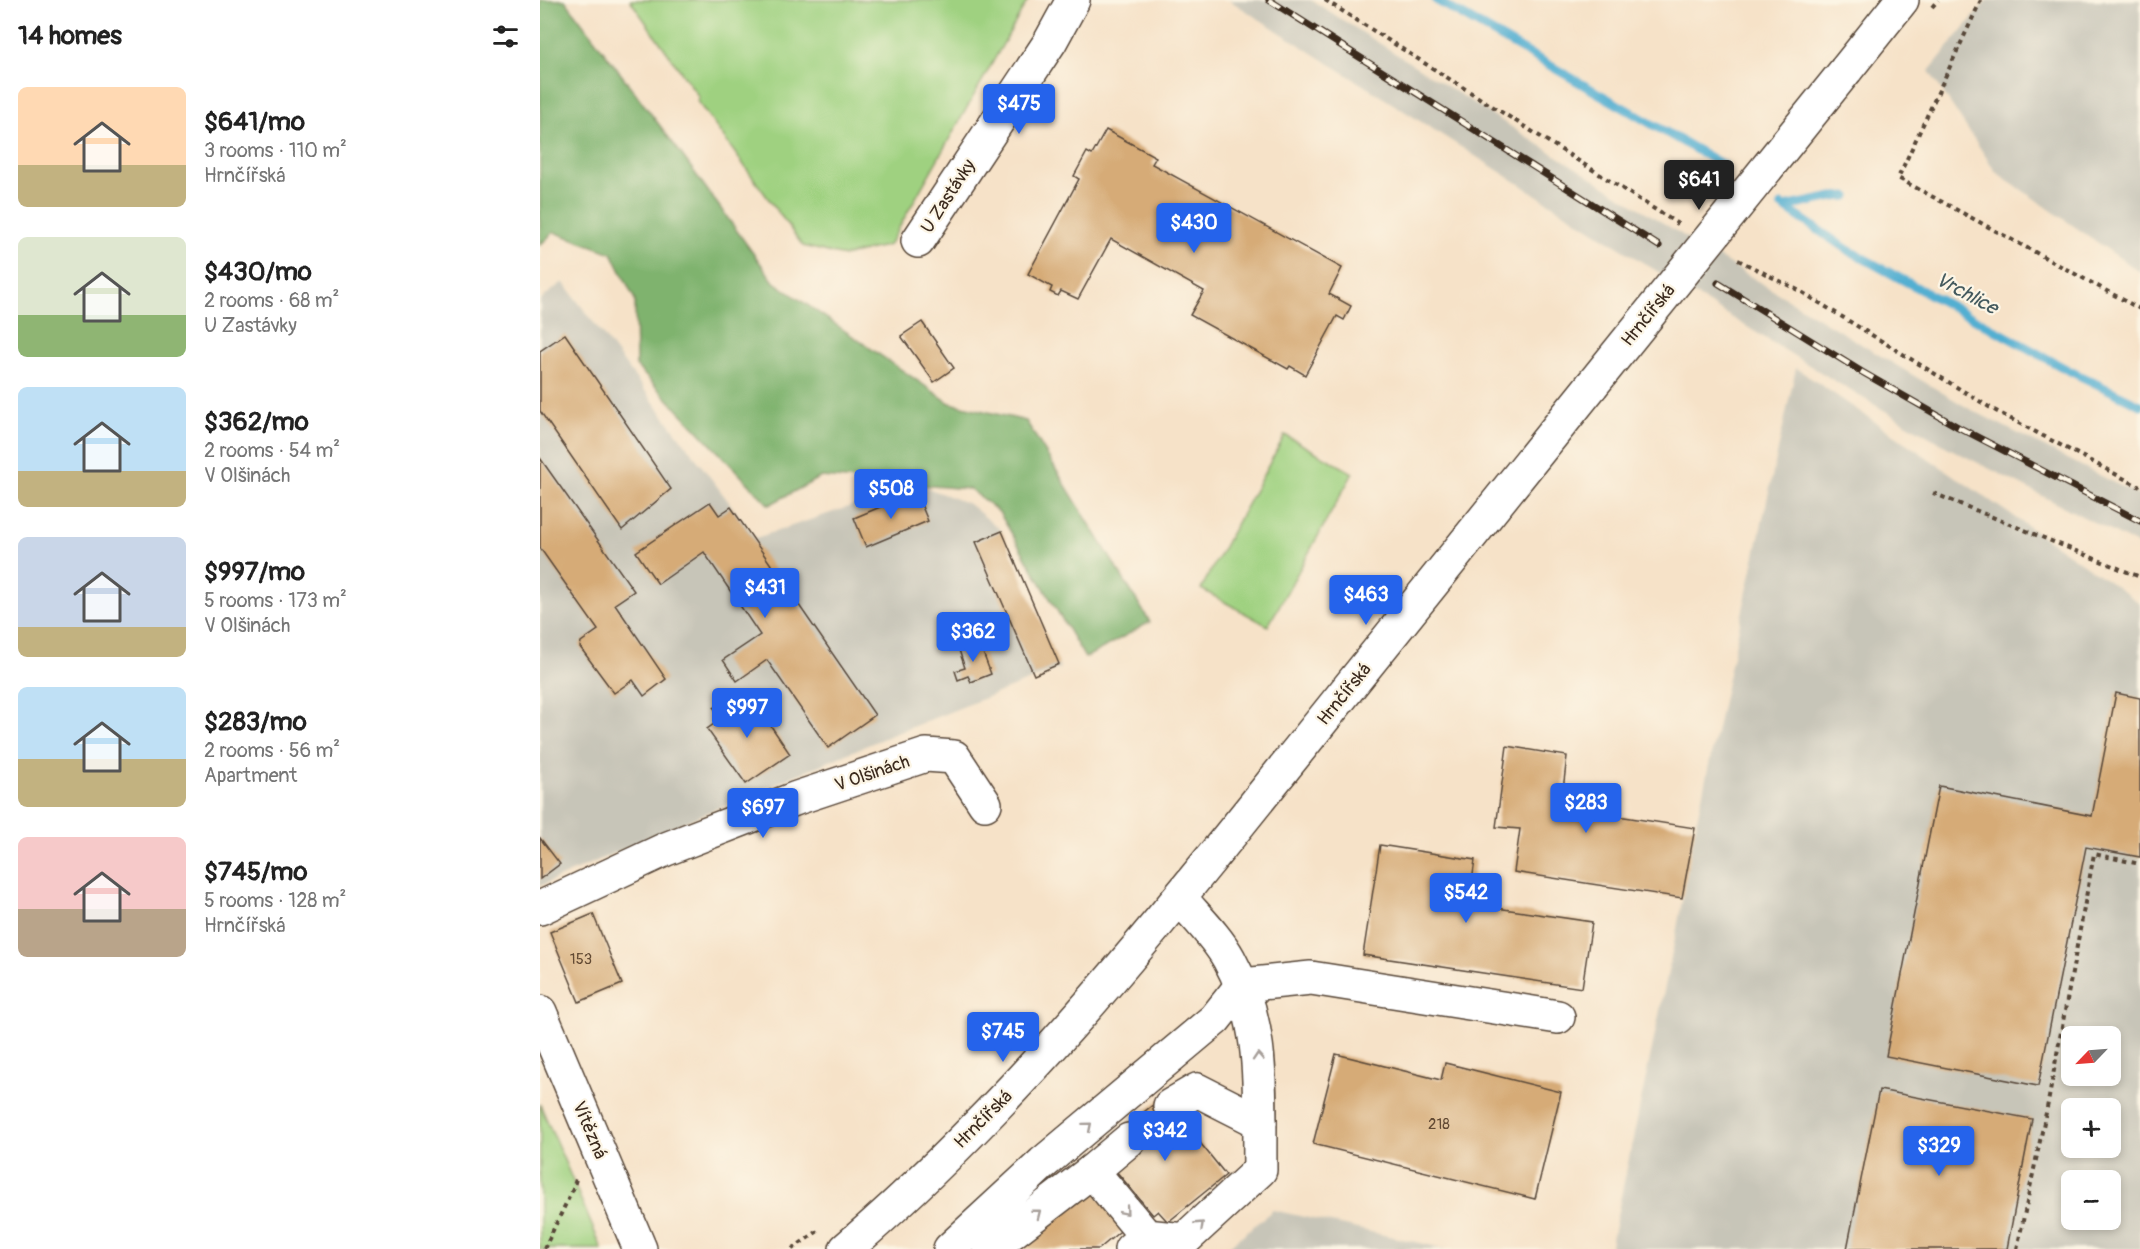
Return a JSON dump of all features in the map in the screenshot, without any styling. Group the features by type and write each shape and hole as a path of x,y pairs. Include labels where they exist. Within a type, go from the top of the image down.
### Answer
{"main road":[{"name":"U Zastávky","path":"918,241 1050,42 1073,0"},
{"name":"Hrnčířská","path":"837,1237 920,1183 1035,1066 1180,898 1902,0"},
{"name":"V Olšinách","path":"540,908 666,849 797,798 926,755 954,757 986,804"},
{"path":"1092,1171 1139,1243 1184,1240 1260,1170 1258,1054 1253,1018 1242,985 1228,957 1180,898"},
{"path":"950,1249 1043,1163 1215,1019 1242,985 1311,978 1558,1017"},
{"name":"Vítězná","path":"540,1012 640,1249"},
{"path":"1170,1106 1197,1089 1260,1122"},
{"path":"999,1248 1129,1140"}],"path":[{"path":"1325,0 1677,224"},
{"path":"1981,0 1898,178 2140,309"},
{"path":"1738,260 1800,291 1994,410 2140,487"},
{"path":"1933,493 2140,577"},
{"path":"2017,1249 2047,1108 2094,854 2140,864"},
{"path":"544,1249 573,1189 578,1170"},
{"path":"792,1249 837,1237"}],"shaded area":[{"path":"1229,0 1311,0 1671,228 1874,352 1968,408 2140,496 2140,546 1947,447 1851,391 1647,265"},
{"path":"1987,0 2140,0 2140,272 1996,172 1929,71"},
{"path":"563,282 756,538 917,484 969,504 1002,531 1060,668 889,736 540,886 540,300"},
{"path":"1796,368 2140,603 2140,1249 1610,1249 1676,934 1698,815"},
{"path":"1273,1210 1446,1249 1226,1249"}],"green space":[{"path":"540,0 565,0 774,282 950,403 1026,421 1150,622 1085,658 999,512 970,489 821,477 769,505 636,366 635,300 612,253 554,232 540,245"},
{"path":"630,0 1028,0 889,245 844,256 803,246 697,101 699,97"},
{"path":"1285,435 1353,473 1268,626 1201,589"},
{"path":"540,1104 602,1249 540,1249"}],"building":[{"path":"1106,130 1156,157 1152,164 1342,268 1329,294 1351,306 1344,320 1337,316 1305,375 1290,366 1288,369 1190,315 1204,291 1111,239 1078,299 1061,291 1058,296 1050,292 1052,287 1028,274 1079,179 1074,176 1087,152 1092,155"},
{"path":"922,322 954,368 934,382 901,336"},
{"path":"565,334 671,489 622,530 540,411 540,351"},
{"path":"540,458 634,591 615,604 666,679 644,696 633,680 614,693 580,647 581,642 598,630 540,548"},
{"path":"916,492 928,521 866,547 854,518"},
{"path":"710,502 719,515 731,507 875,715 828,748 767,660 737,681 723,660 760,635 704,552 658,584 636,552"},
{"path":"1002,531 1059,664 1034,675 976,542"},
{"path":"979,642 991,674 971,682 968,676 958,680 955,671 965,668 959,650"},
{"path":"2116,693 2140,698 2140,857 2086,847 2038,1086 1886,1056 1939,786 2092,816"},
{"path":"730,697 738,708 752,698 790,754 746,784 707,729 721,719 714,708"},
{"path":"1507,746 1567,756 1561,807 1695,828 1682,898 1514,872 1520,829 1496,827"},
{"path":"540,838 560,864 540,879"},
{"path":"1380,845 1475,860 1469,904 1592,922 1582,988 1363,955"},
{"path":"593,914 622,984 579,1002 550,932"},
{"path":"1336,1054 1441,1080 1445,1063 1561,1092 1535,1199 1313,1144"},
{"path":"1879,1090 2032,1119 2007,1249 1847,1249"},
{"path":"1163,1097 1226,1175 1168,1222 1158,1211 1153,1215 1116,1171 1121,1130"},
{"path":"1089,1185 1125,1227 1099,1249 1013,1249"}],"waterway":[{"name":"Vrchlice","path":"1436,0 1723,165"},
{"path":"1785,207 1847,196"},
{"name":"Vrchlice","path":"1781,205 1848,250 2068,370 2140,405"}],"railway":[{"path":"1269,0 1659,246"},
{"path":"1718,283 1862,372 1958,427 2140,521"}]}
